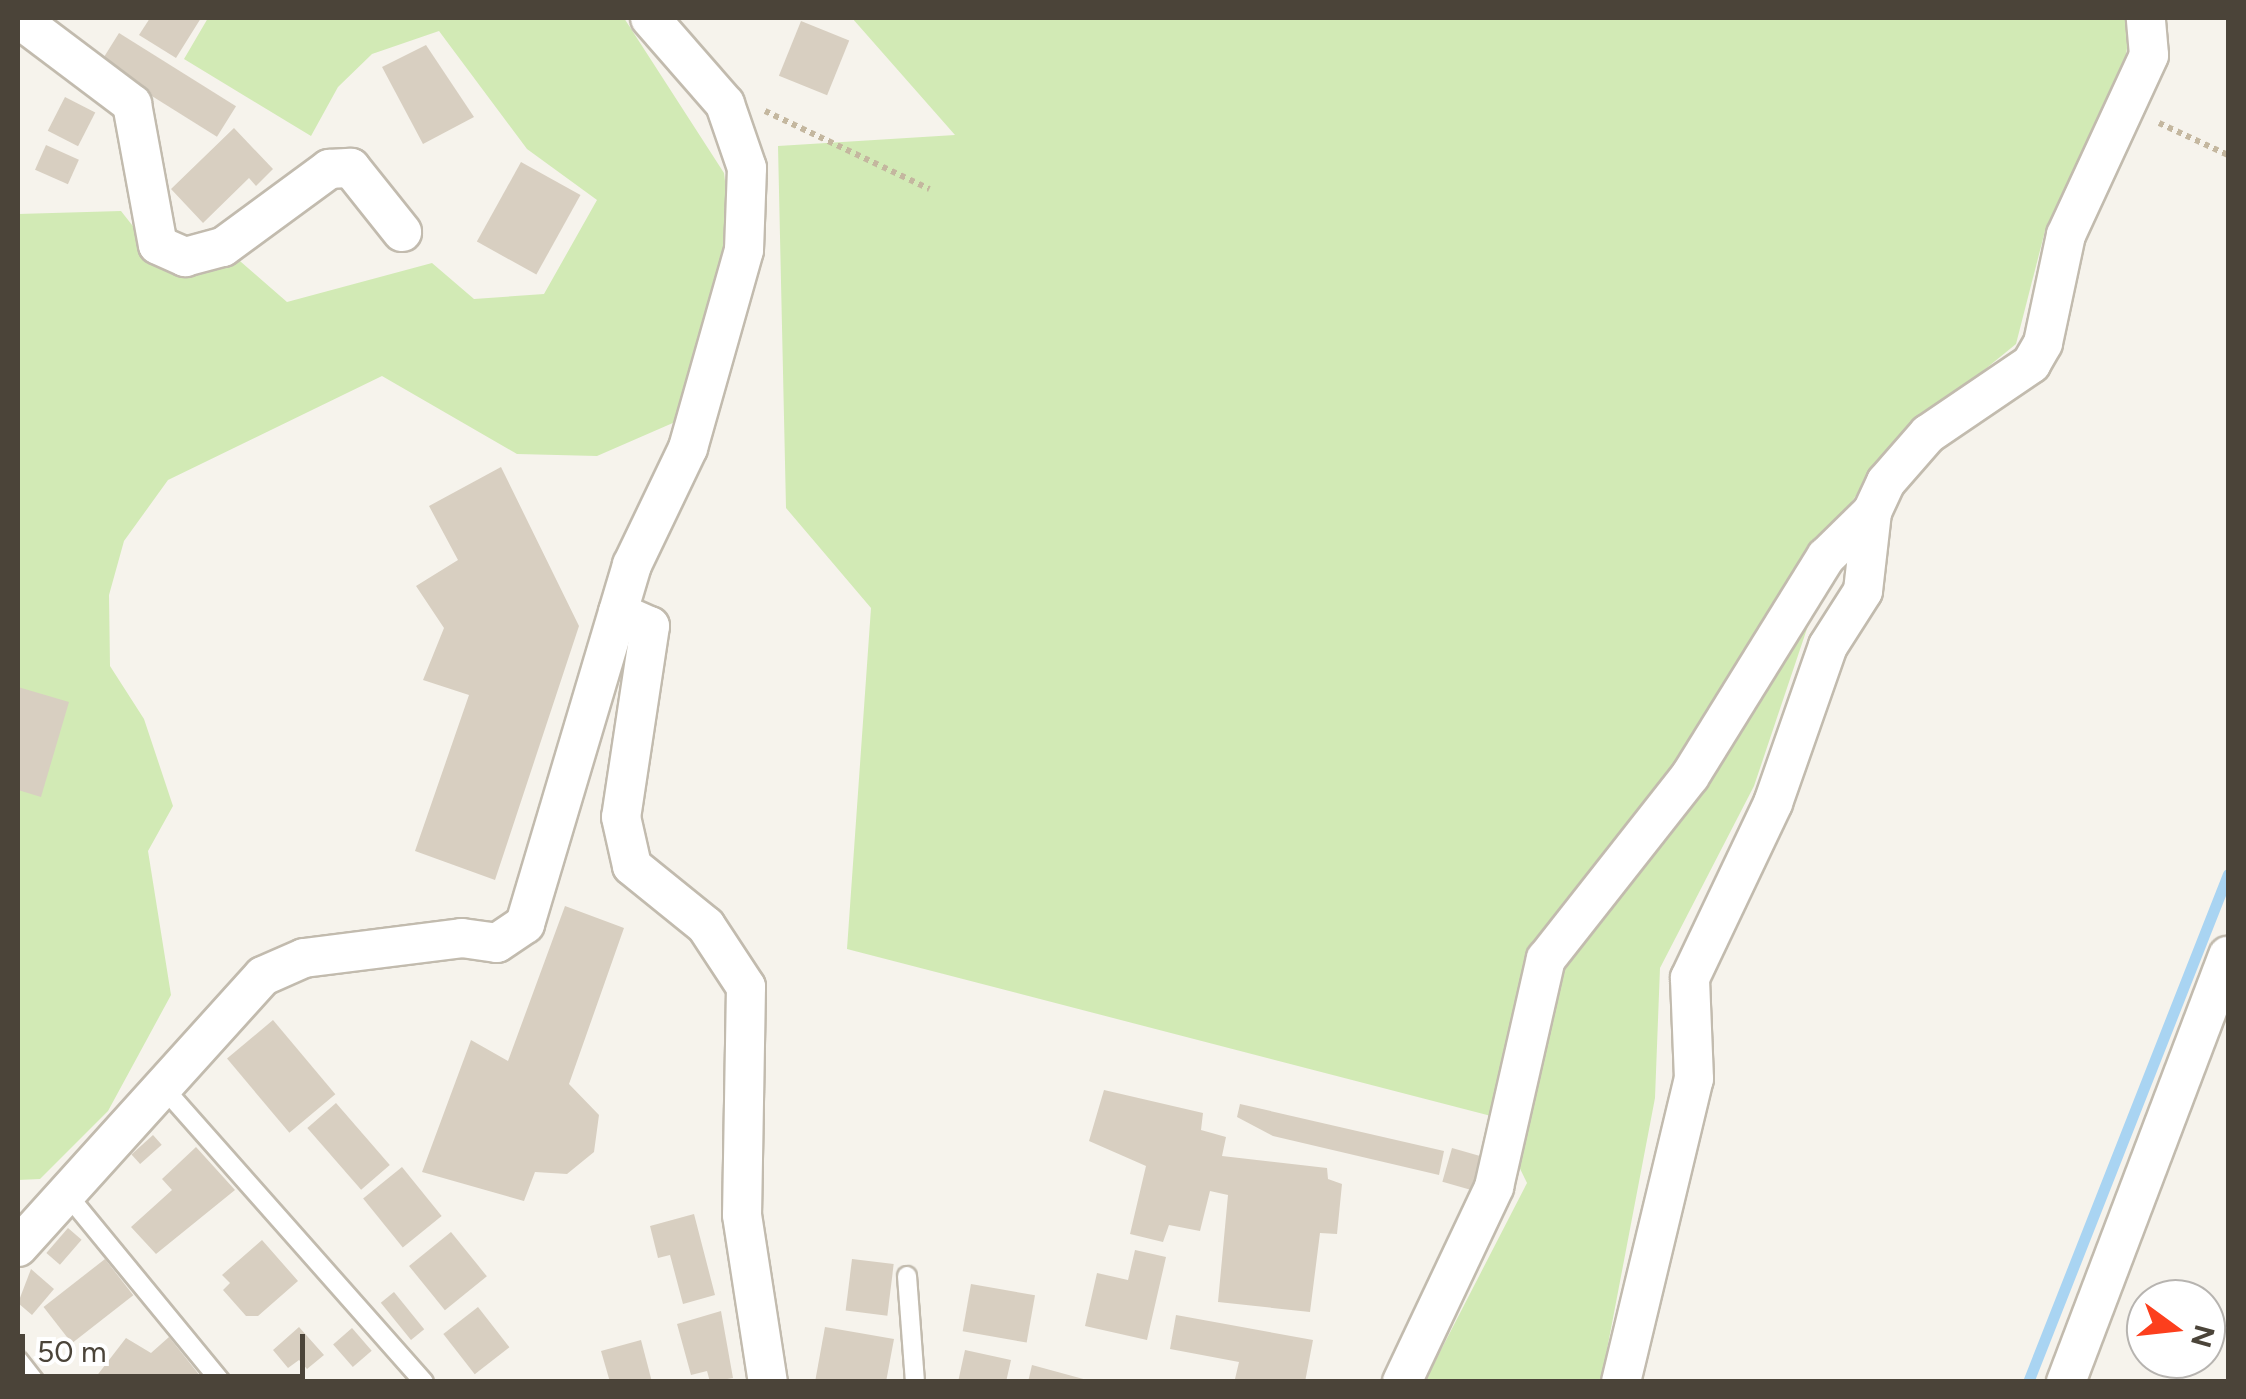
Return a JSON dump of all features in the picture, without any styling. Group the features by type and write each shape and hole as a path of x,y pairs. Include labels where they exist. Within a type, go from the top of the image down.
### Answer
{"street":[{"path":"18,18 132,104 158,245 185,257 223,247 329,169 352,168 402,232"},
{"path":"18,1247 263,976 304,958 462,938 496,944 525,924 618,612 688,448 733,304 747,168 725,104 650,18"},
{"path":"1402,1382 1494,1187 1546,959 1690,776 1826,557 1872,512 1928,434 2030,364 2066,235 2131,108 2149,55 2146,18"},
{"path":"1620,1382 1694,1078 1690,978 1773,803 1828,646 1863,590 1872,512"},
{"path":"618,612 650,626 621,818 632,866 706,926 746,986 742,1215 768,1382"},
{"path":"2066,1382 2228,956"}],"lane":[{"path":"161,1085 424,1382"},
{"path":"66,1192 220,1382"},
{"path":"907,1276 914,1382"},
{"path":"18,1360 34,1382"}],"path":[{"path":"725,104 762,110 928,188"},
{"path":"2131,108 2228,155"}],"green space":[{"path":"208,18 624,18 724,173 733,246 682,419 597,456 517,454 382,376 168,480 124,541 109,595 110,666 144,719 173,806 148,851 171,995 108,1111 40,1179 18,1180 18,214 121,211 158,258 233,255 287,302 432,263 474,299 544,294 597,200 527,149 439,31 372,54 338,87 311,136 184,59"},
{"path":"852,18 2131,18 2122,85 2045,231 2016,344 1891,446 1848,507 1754,786 1660,968 1655,1098 1601,1381 1425,1381 1527,1183 1495,1117 847,949 871,608 786,508 778,146 955,135"}],"building":[{"path":"150,18 201,18 176,58 139,35"},
{"path":"801,21 849,40 827,95 779,76"},
{"path":"119,33 236,106 217,137 100,64"},
{"path":"426,45 474,117 423,144 382,67"},
{"path":"65,97 95,112 78,146 48,131"},
{"path":"234,128 273,169 256,186 249,178 203,223 171,189"},
{"path":"46,145 79,160 68,184 35,170"},
{"path":"521,162 580,195 536,275 477,242"},
{"path":"501,467 579,626 495,880 415,851 469,695 423,680 444,628 416,586 458,560 429,506"},
{"path":"18,687 69,702 41,797 18,790"},
{"path":"565,906 624,928 569,1084 599,1115 594,1152 567,1174 535,1172 524,1201 422,1172 471,1040 508,1061"},
{"path":"273,1020 335,1094 289,1133 227,1059"},
{"path":"1104,1090 1203,1113 1201,1130 1226,1137 1222,1156 1327,1168 1328,1179 1342,1184 1337,1234 1320,1233 1310,1312 1218,1302 1228,1195 1210,1191 1200,1231 1169,1225 1163,1242 1130,1234 1146,1166 1089,1141"},
{"path":"336,1103 390,1165 361,1190 307,1128"},
{"path":"1240,1104 1444,1151 1439,1175 1273,1136 1237,1117"},
{"path":"153,1135 162,1145 140,1164 131,1154"},
{"path":"196,1147 235,1190 156,1254 131,1227 172,1190 162,1179"},
{"path":"1452,1148 1491,1159 1482,1193 1442,1182"},
{"path":"402,1167 442,1216 403,1247 363,1198"},
{"path":"694,1214 715,1295 683,1304 670,1255 658,1258 650,1226"},
{"path":"68,1228 82,1240 60,1265 46,1253"},
{"path":"451,1232 487,1276 445,1310 409,1266"},
{"path":"262,1240 298,1281 258,1316 246,1316 223,1290 230,1283 222,1275"},
{"path":"1135,1250 1166,1257 1147,1340 1085,1326 1097,1273 1128,1280"},
{"path":"105,1259 133,1295 72,1343 44,1307"},
{"path":"852,1259 894,1264 887,1316 846,1311"},
{"path":"31,1269 54,1289 32,1315 18,1303"},
{"path":"971,1284 1035,1295 1027,1343 963,1331"},
{"path":"394,1292 424,1329 411,1340 381,1303"},
{"path":"478,1307 509,1347 475,1374 443,1334"},
{"path":"721,1311 733,1378 710,1382 707,1371 691,1375 677,1324"},
{"path":"1176,1315 1313,1340 1305,1382 1235,1379 1239,1362 1170,1349"},
{"path":"299,1327 324,1355 307,1369 299,1360 288,1368 273,1350"},
{"path":"825,1327 894,1339 886,1382 815,1382"},
{"path":"352,1328 372,1351 353,1367 333,1344"},
{"path":"169,1337 205,1382 92,1382 126,1338 151,1353"},
{"path":"641,1340 652,1382 610,1382 601,1351"},
{"path":"965,1350 1011,1360 1006,1382 958,1382"},
{"path":"1032,1365 1087,1380 1087,1382 1028,1382"}],"waterway":[{"path":"2028,1382 2228,874"}]}
